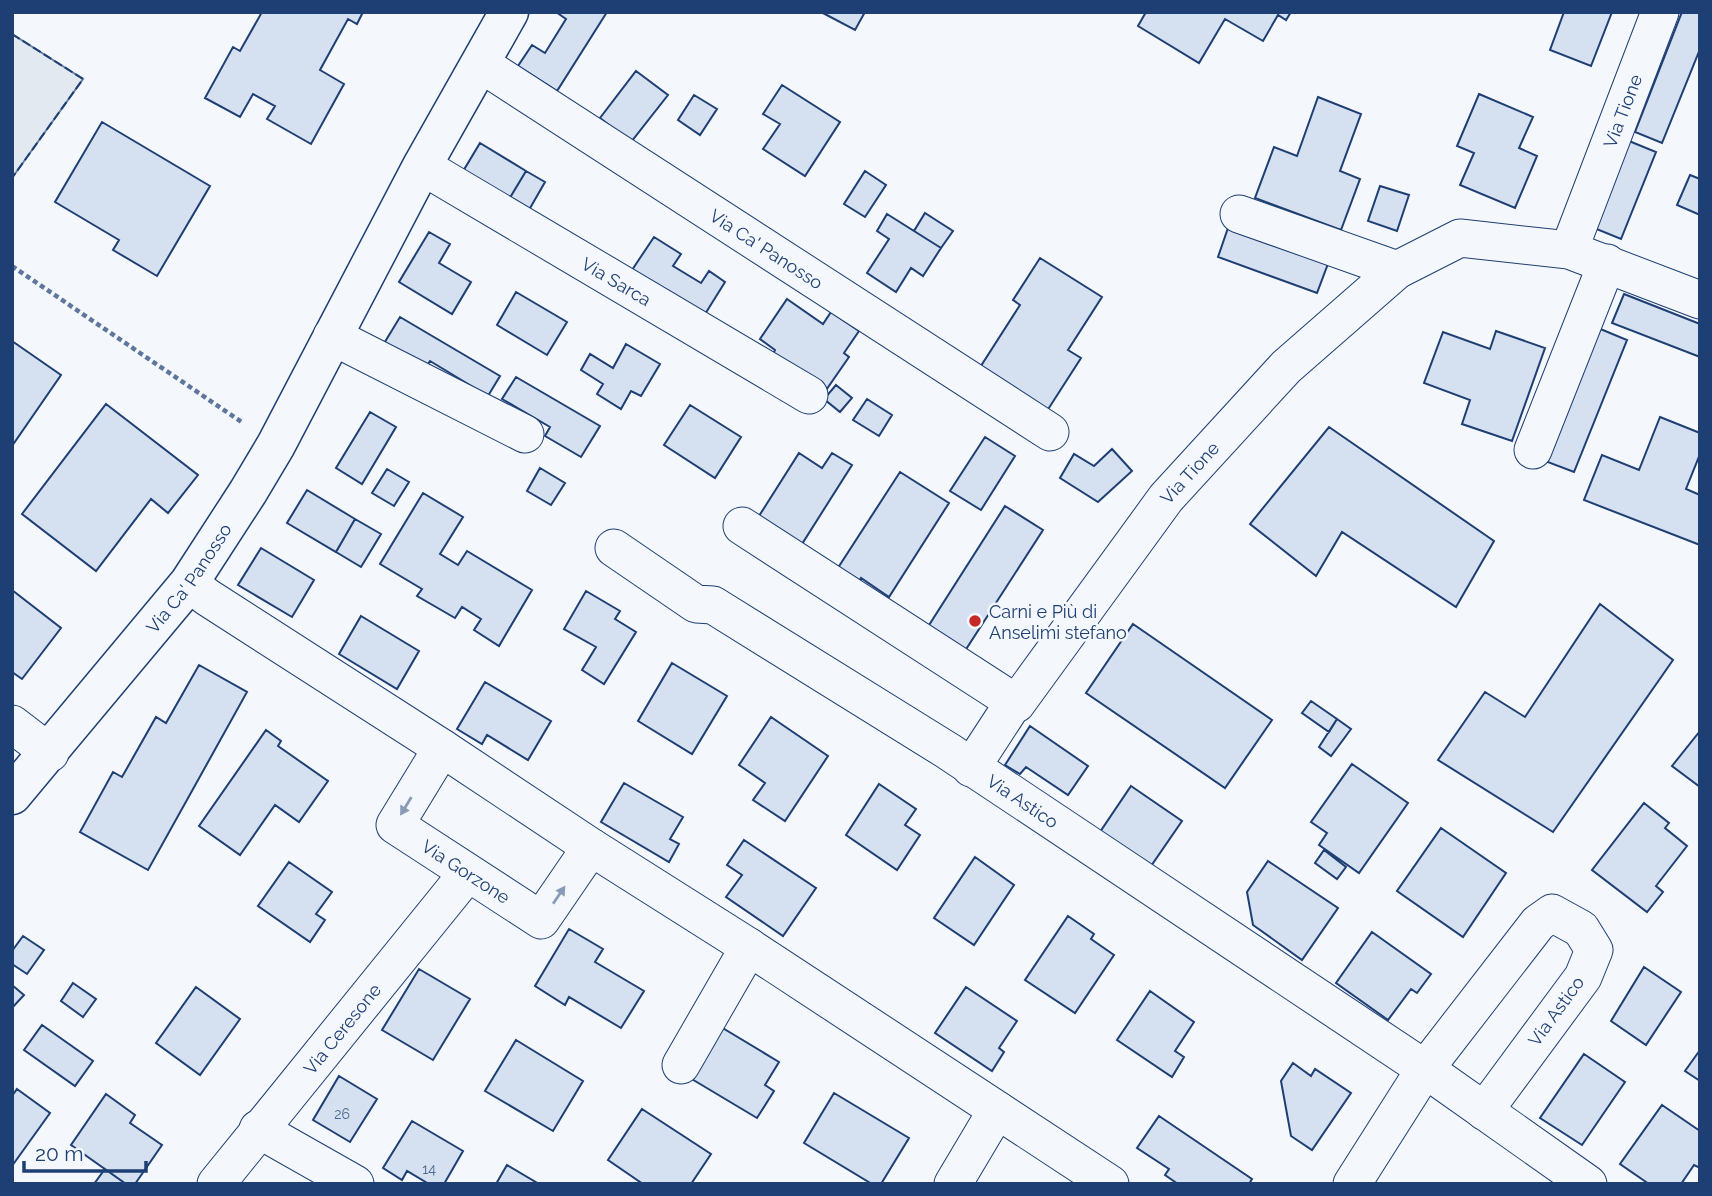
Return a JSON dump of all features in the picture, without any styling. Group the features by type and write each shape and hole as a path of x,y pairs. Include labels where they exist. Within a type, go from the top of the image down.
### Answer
{"street":[{"name":"Via Ca' Panosso","path":"12,795 50,753 189,583 276,445 422,166 509,12"},
{"name":"Via Tione","path":"1569,250 1660,12"},
{"name":"Via Ca' Panosso","path":"481,64 1050,432"},
{"name":"Via Sarca","path":"422,166 809,395"},
{"path":"1239,214 1397,270"},
{"name":"Via Tione","path":"971,768 1014,702 1016,704 1166,498 1286,367 1397,270 1460,238 1569,250 1700,300"},
{"path":"1533,450 1607,263"},
{"path":"332,337 526,434"},
{"path":"742,526 1014,702"},
{"name":"Via Astico","path":"614,548 696,604 713,605 948,751 1425,1069 1588,1184"},
{"path":"189,583 1110,1184"},
{"path":"12,724 50,753"},
{"name":"Via Gorzone","path":"442,748 395,825 467,873 541,920 591,847"},
{"name":"Via Ceresone","path":"216,1184 467,873"},
{"name":"Via Astico","path":"1425,1069 1538,923 1552,913 1581,929 1594,950 1583,977 1484,1111"},
{"path":"681,1065 749,947"},
{"path":"1352,1184 1425,1069"},
{"path":"953,1184 997,1110"},
{"path":"258,1129 355,1184"}],"path":[{"path":"12,266 276,445"}],"shaded area":[{"path":"12,34 83,79 12,178"}],"building":[{"path":"262,12 363,12 357,24 348,19 320,70 344,84 311,144 267,119 275,106 253,94 240,117 205,98 233,47 240,51"},
{"path":"556,12 607,12 557,91 518,66 532,45 545,53 566,19"},
{"path":"821,12 865,12 855,30"},
{"path":"1146,12 1291,12 1286,20 1278,15 1263,41 1225,19 1199,63 1138,26"},
{"path":"1564,12 1612,12 1591,66 1550,50"},
{"path":"1682,12 1700,12 1700,49 1662,143 1635,132"},
{"path":"636,71 668,95 631,142 600,118"},
{"path":"782,85 840,122 805,176 763,149 780,124 763,114"},
{"path":"1479,94 1533,117 1519,148 1537,156 1515,208 1460,185 1474,153 1457,146"},
{"path":"694,95 717,109 700,135 678,120"},
{"path":"1318,97 1361,114 1340,171 1360,179 1341,230 1255,198 1274,147 1297,156"},
{"path":"102,122 210,186 157,276 113,250 119,240 55,202"},
{"path":"1629,141 1656,152 1621,239 1594,228"},
{"path":"480,143 526,171 505,206 459,178"},
{"path":"526,171 545,182 525,217 505,206"},
{"path":"865,171 886,185 865,217 844,204"},
{"path":"1690,175 1700,179 1700,215 1677,205"},
{"path":"1380,186 1409,195 1397,231 1368,221"},
{"path":"925,213 953,231 941,248 914,231"},
{"path":"887,214 941,248 923,276 911,268 896,292 867,273 889,239 877,231"},
{"path":"1229,225 1329,261 1317,293 1218,257"},
{"path":"429,232 450,244 439,263 471,282 452,314 399,282"},
{"path":"654,237 681,254 673,266 701,283 709,271 725,282 697,327 632,270"},
{"path":"1040,258 1102,297 1068,350 1081,358 1047,411 979,369 1020,305 1013,300"},
{"path":"516,292 567,322 547,355 497,325"},
{"path":"1624,294 1700,324 1700,357 1612,323"},
{"path":"787,299 823,324 831,312 859,331 844,353 849,357 824,393 772,356 775,350 760,339"},
{"path":"400,317 500,376 488,396 430,361 418,380 377,355"},
{"path":"1598,328 1627,340 1574,472 1545,461"},
{"path":"1496,331 1545,348 1512,441 1462,424 1470,400 1424,383 1443,332 1490,349"},
{"path":"12,341 61,375 12,446"},
{"path":"626,344 660,364 641,396 631,391 621,409 597,394 603,384 581,370 590,354 613,368"},
{"path":"516,377 600,426 581,457 545,436 550,427 502,399"},
{"path":"836,385 852,398 840,412 824,399"},
{"path":"867,399 892,415 879,436 853,420"},
{"path":"106,404 198,475 168,513 151,499 96,571 22,514"},
{"path":"690,405 741,437 715,478 664,445"},
{"path":"370,412 396,427 362,484 336,468"},
{"path":"1660,417 1700,433 1700,454 1686,489 1700,495 1700,545 1584,500 1602,455 1639,470"},
{"path":"1329,427 1494,541 1456,607 1342,532 1316,576 1250,524"},
{"path":"985,437 1015,456 981,510 950,491"},
{"path":"1112,449 1132,471 1098,502 1060,478 1074,454 1094,466"},
{"path":"799,453 822,468 832,453 852,465 802,544 759,516"},
{"path":"540,468 565,483 551,505 527,491"},
{"path":"387,469 409,482 394,506 372,493"},
{"path":"900,472 949,503 889,597 861,578 855,588 834,574"},
{"path":"307,490 355,519 336,552 287,523"},
{"path":"423,493 463,517 440,554 458,565 467,551 532,590 499,646 474,630 481,619 462,607 455,618 417,596 422,589 380,564"},
{"path":"1005,506 1043,530 961,657 924,633"},
{"path":"355,519 381,534 361,567 336,552"},
{"path":"261,548 314,580 292,617 238,585"},
{"path":"12,590 61,628 22,679 12,672"},
{"path":"586,591 620,611 615,619 636,632 604,684 582,670 596,647 564,629"},
{"path":"1600,604 1673,660 1553,832 1438,760 1485,692 1525,717"},
{"path":"361,616 419,651 397,689 339,654"},
{"path":"1133,624 1272,720 1225,788 1086,693"},
{"path":"672,663 727,696 692,754 638,721"},
{"path":"199,665 247,692 148,870 80,832 113,772 122,777 156,717 166,723"},
{"path":"485,682 551,721 528,760 487,735 482,744 457,729"},
{"path":"1311,701 1337,719 1329,732 1302,713"},
{"path":"771,717 828,756 785,821 753,800 765,783 739,765"},
{"path":"1337,719 1351,729 1331,756 1319,747"},
{"path":"1030,726 1088,766 1068,795 1026,767 1020,774 1005,765"},
{"path":"266,730 281,741 278,746 328,781 299,822 275,805 240,855 199,826"},
{"path":"1700,731 1700,787 1672,766"},
{"path":"1352,764 1408,803 1359,873 1319,845 1327,833 1311,822"},
{"path":"624,783 683,817 670,839 679,844 669,862 601,822"},
{"path":"879,784 916,809 905,825 920,835 897,870 846,835"},
{"path":"1131,786 1182,821 1151,866 1100,832"},
{"path":"1644,803 1669,823 1665,828 1687,846 1656,886 1663,892 1647,912 1592,870"},
{"path":"1441,828 1506,873 1463,937 1397,891"},
{"path":"744,840 816,888 783,936 726,897 742,875 727,865"},
{"path":"1324,850 1346,867 1337,879 1315,863"},
{"path":"975,857 1014,885 974,945 934,918"},
{"path":"1268,861 1338,908 1302,960 1253,925 1247,892"},
{"path":"289,862 332,892 316,914 325,920 310,942 258,906"},
{"path":"1068,916 1094,934 1091,939 1114,955 1075,1013 1025,980"},
{"path":"569,929 603,949 595,962 644,991 621,1028 569,997 565,1005 535,986"},
{"path":"1372,932 1431,974 1417,993 1411,989 1388,1020 1336,983"},
{"path":"23,936 44,950 27,974 12,964 12,951"},
{"path":"1644,967 1681,992 1646,1045 1611,1021"},
{"path":"419,969 470,999 433,1060 382,1030"},
{"path":"73,983 96,999 83,1017 61,1001"},
{"path":"12,985 24,995 12,1008"},
{"path":"196,987 240,1019 200,1075 156,1043"},
{"path":"966,987 1017,1021 999,1048 1004,1052 992,1071 935,1033"},
{"path":"1150,991 1194,1022 1175,1051 1184,1057 1172,1077 1117,1040"},
{"path":"711,1021 779,1062 765,1085 774,1091 757,1118 680,1072"},
{"path":"42,1025 93,1061 75,1086 24,1050"},
{"path":"516,1040 583,1081 553,1131 485,1091"},
{"path":"1700,1050 1700,1081 1685,1071"},
{"path":"1584,1054 1625,1082 1582,1145 1540,1118"},
{"path":"1293,1063 1311,1076 1315,1069 1351,1093 1312,1150 1291,1136 1281,1081"},
{"path":"339,1076 377,1099 350,1142 313,1120"},
{"path":"17,1089 50,1113 12,1166 12,1096"},
{"path":"834,1093 909,1138 881,1184 872,1184 804,1143"},
{"path":"106,1094 135,1115 130,1123 162,1145 135,1184 126,1184 71,1145"},
{"path":"1662,1105 1700,1131 1700,1168 1694,1165 1681,1184 1649,1184 1620,1164"},
{"path":"642,1109 711,1154 691,1184 643,1184 608,1160"},
{"path":"1159,1116 1252,1179 1249,1184 1178,1184 1165,1175 1169,1169 1137,1148"},
{"path":"412,1121 463,1151 444,1184 429,1184 407,1171 402,1180 383,1168"},
{"path":"507,1165 539,1184 496,1184"},
{"path":"105,1169 126,1184 94,1184"}],"fence":[{"path":"12,34 83,79 12,178"}],"place":[{"name":"Carni e Più di Anselimi stefano","path":"975,621"}]}
